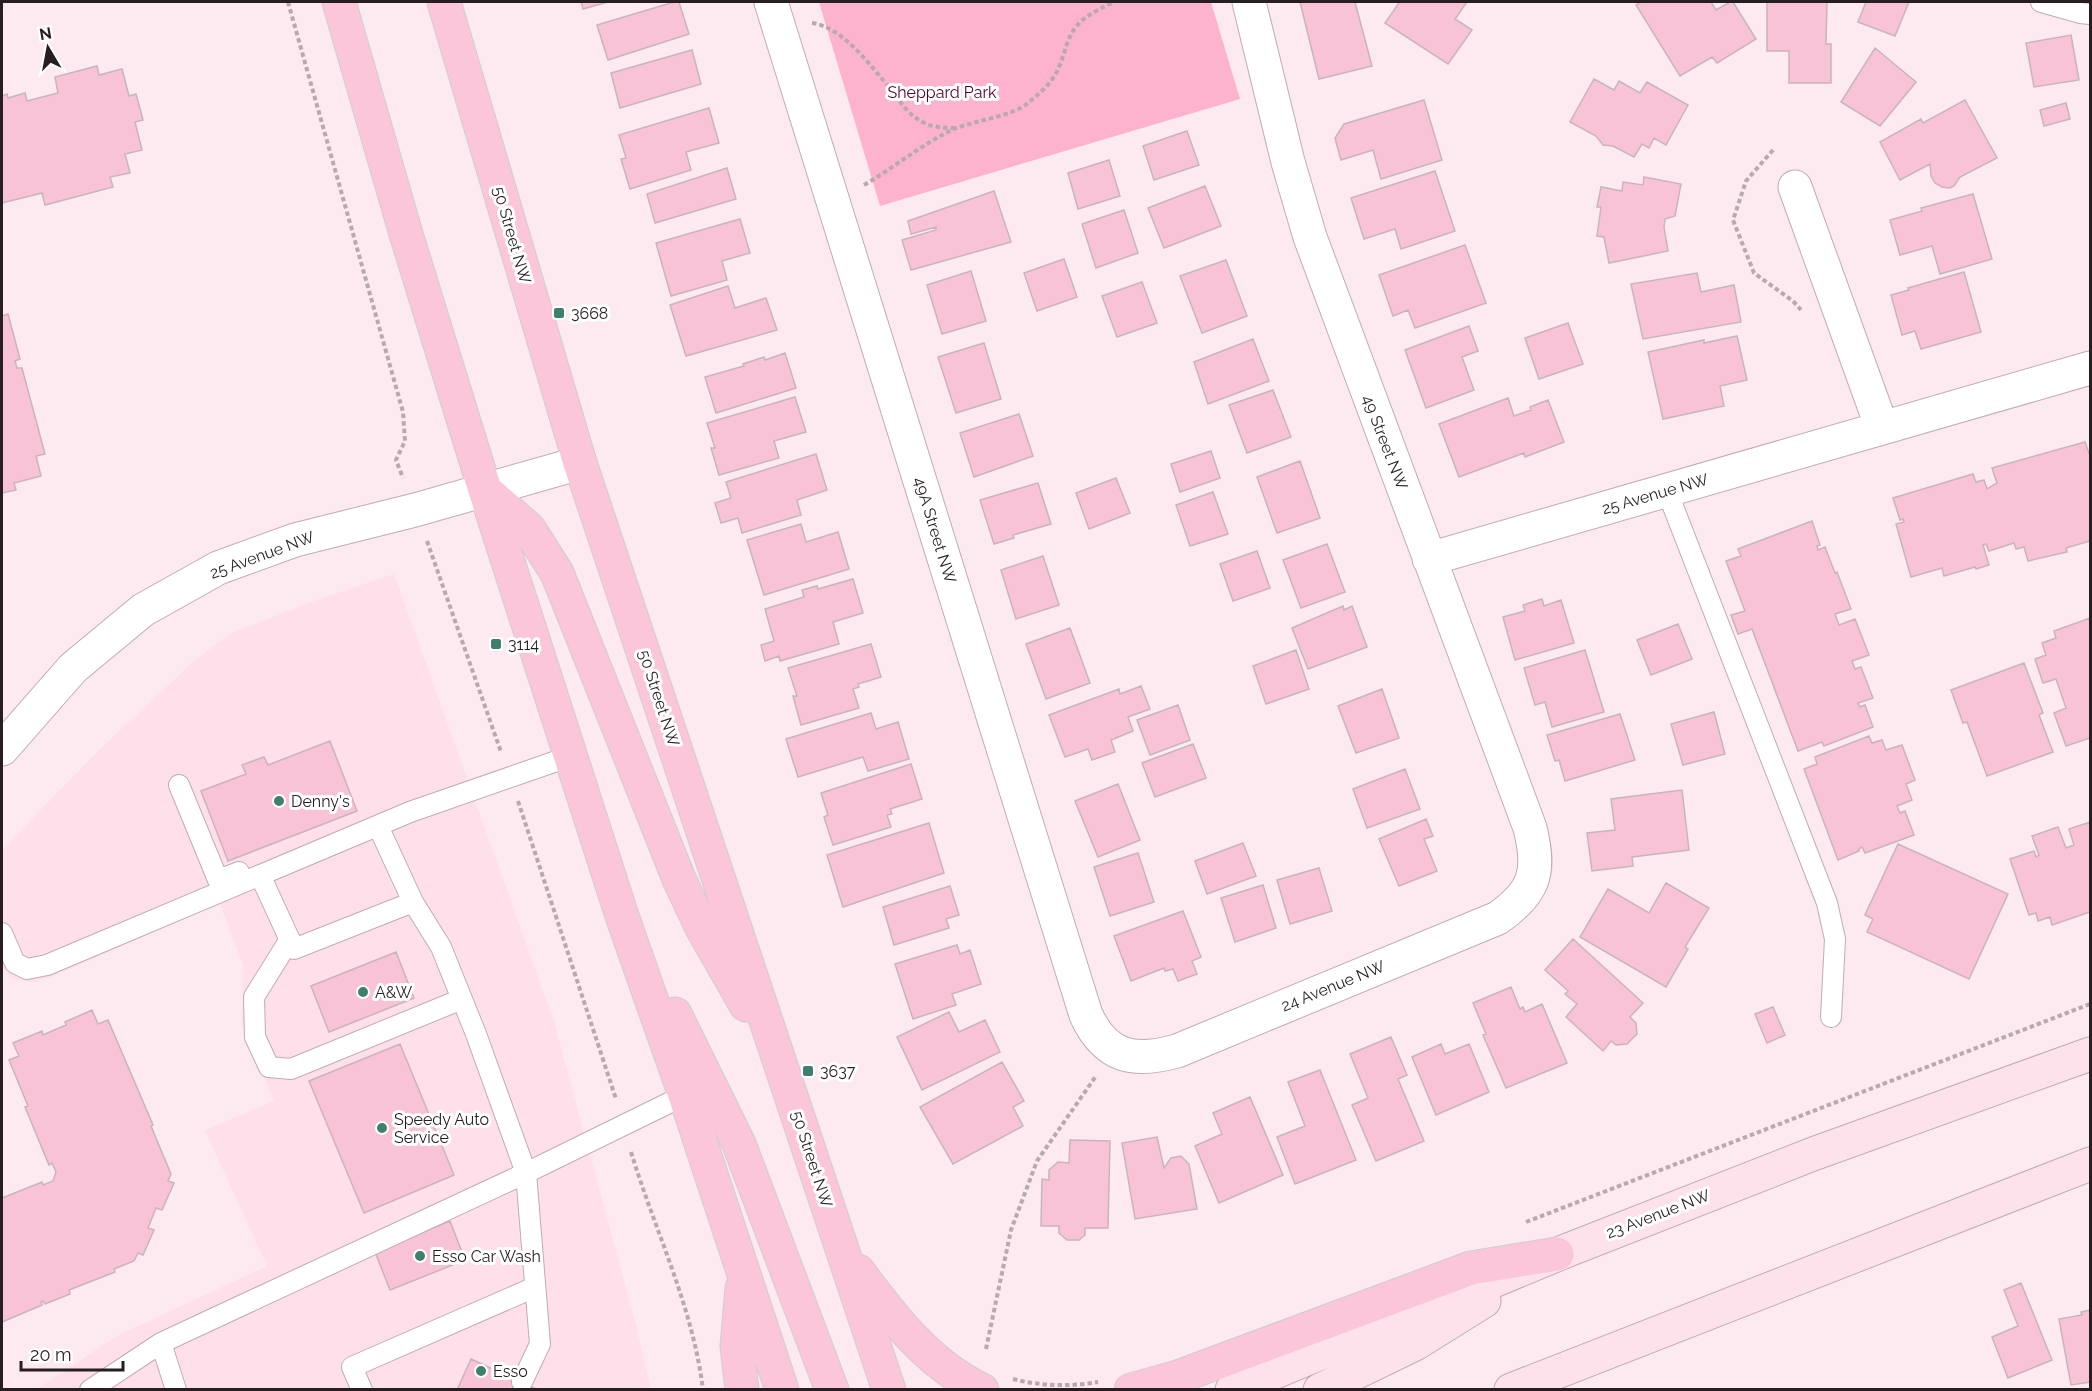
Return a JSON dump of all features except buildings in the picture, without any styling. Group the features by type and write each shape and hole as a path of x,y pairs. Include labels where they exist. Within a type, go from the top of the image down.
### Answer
{"main road":[{"path":"339,2 485,490 619,906 685,1095 782,1389"},
{"name":"50 Street NW","path":"444,2 580,463 889,1389"},
{"path":"485,490 529,529 557,573 679,879 702,928 782,1069"},
{"path":"619,906 739,1144 832,1389"},
{"name":"23 Avenue NW","path":"1232,1389 1562,1252 1813,1154 2091,1054"},
{"path":"1511,1389 2091,1164"},
{"path":"842,1251 899,1325 938,1361 996,1384"},
{"path":"1116,1385 1178,1377 1471,1269 1562,1252"},
{"path":"1320,1389 1415,1344 1562,1252"},
{"path":"742,1389 737,1346 743,1274"}],"street":[{"name":"49 Street NW","path":"1249,2 1288,162 1310,237 1530,828 1536,862 1533,876"},
{"name":"49A Street NW","path":"775,15 1086,1015 1093,1030 1115,1049"},
{"path":"1794,187 1882,428"},
{"name":"25 Avenue NW","path":"1429,559 2091,368"},
{"name":"25 Avenue NW","path":"4,740 73,668 143,610 218,568 284,544 580,463"},
{"name":"24 Avenue NW","path":"1115,1049 1124,1055 1140,1058 1177,1051 1409,955 1498,918 1522,899 1533,876"}],"lane":[{"path":"2041,2 2091,14"},
{"path":"1667,490 1827,903 1835,939 1831,1017"},
{"path":"2,933 15,963 27,969 47,965 396,818 571,756"},
{"path":"179,785 218,880 356,824 396,818"},
{"path":"378,826 414,902 441,947 526,1173 540,1344 522,1382"},
{"path":"260,875 294,949 414,902"},
{"path":"290,939 254,997 255,1037 269,1067 291,1069 462,999"},
{"path":"90,1389 161,1343 526,1173 685,1095"},
{"path":"362,1389 352,1367 535,1287"},
{"path":"161,1343 176,1389"}],"path":[{"path":"288,2 403,412 405,441 396,460 432,551 557,916 639,1180 655,1219 688,1319 700,1366 703,1389"},
{"path":"833,202 957,128 1025,106 1046,87 1058,69 1066,44 1077,25 1095,11 1114,2"},
{"path":"775,15 821,24 845,39 870,64 909,113 921,122 939,128 957,128"},
{"path":"1773,150 1746,181 1733,220 1754,273 1793,301 1805,315"},
{"path":"1519,1225 2091,1004"},
{"path":"986,1349 1011,1230 1037,1161 1115,1049"},
{"path":"996,1384 1116,1385"}],"shaded area":[{"path":"394,574 554,1022 651,1389 37,1389 117,1336 267,1266 205,1130 274,1101 242,1025 243,965 220,903 51,977 32,982 13,979 2,967 2,850 96,753 195,660 230,634 311,602"}],"green space":[{"name":"Sheppard Park","path":"819,2 1211,2 1240,99 880,206"}],"place":[{"name":"3668","path":"559,313"},
{"name":"3114","path":"496,644"},
{"name":"Denny's","path":"279,801"},
{"name":"A&W","path":"363,992"},
{"name":"3637","path":"808,1071"},
{"name":"Speedy Auto Service","path":"382,1128"},
{"name":"Esso Car Wash","path":"420,1256"},
{"name":"Esso","path":"481,1371"}]}
